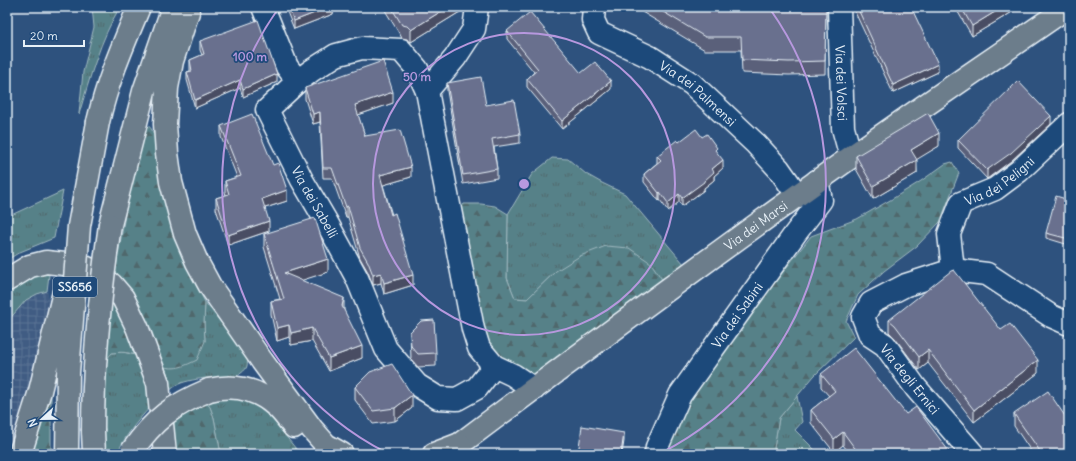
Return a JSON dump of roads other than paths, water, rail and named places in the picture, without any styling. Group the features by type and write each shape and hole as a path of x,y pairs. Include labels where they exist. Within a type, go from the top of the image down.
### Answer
{"main road":[{"name":"SS656","path":"67,454 68,373 79,226 103,99 139,7"},
{"name":"SS656","path":"94,454 93,400 96,340 102,275 110,225 144,91 173,7"},
{"path":"188,7 188,12 172,61 167,88 165,124 171,182 185,234 197,262 210,286 262,361 312,429 326,445 342,454"},
{"name":"Via dei Marsi","path":"434,454 457,449 534,388 817,181 1068,7"},
{"path":"20,454 40,391 79,226"},
{"path":"7,280 30,266 46,262 83,266 99,274 111,284 123,298 158,383 165,454"},
{"path":"131,453 143,435 157,420 173,408 190,398 209,390 222,387 234,387 251,390 264,396 277,406 315,454"}],"street":[{"path":"263,7 287,66 298,81"},
{"path":"427,91 455,58 474,28 477,7"},
{"name":"Via dei Palmensi","path":"594,7 593,20 600,33 650,57 692,84 756,144 779,169 798,196"},
{"name":"Via dei Volsci","path":"839,7 842,128 851,157"},
{"name":"Via dei Sabelli","path":"494,366 477,388 457,399 438,398 417,385 386,349 356,278 326,221 302,180 267,110 298,81 336,55 362,48 401,50 417,70 427,91 479,348 494,366 513,375 534,388"},
{"name":"Via dei Peligni","path":"953,270 949,234 961,203 996,190 1019,171 1069,124"},
{"name":"Via dei Sabini","path":"656,454 657,447 680,395 821,200 817,181"},
{"name":"Via degli Ernici","path":"973,454 916,388 885,345 870,335 863,317 871,303 906,285 953,270 987,274 1052,316 1069,324"}]}
